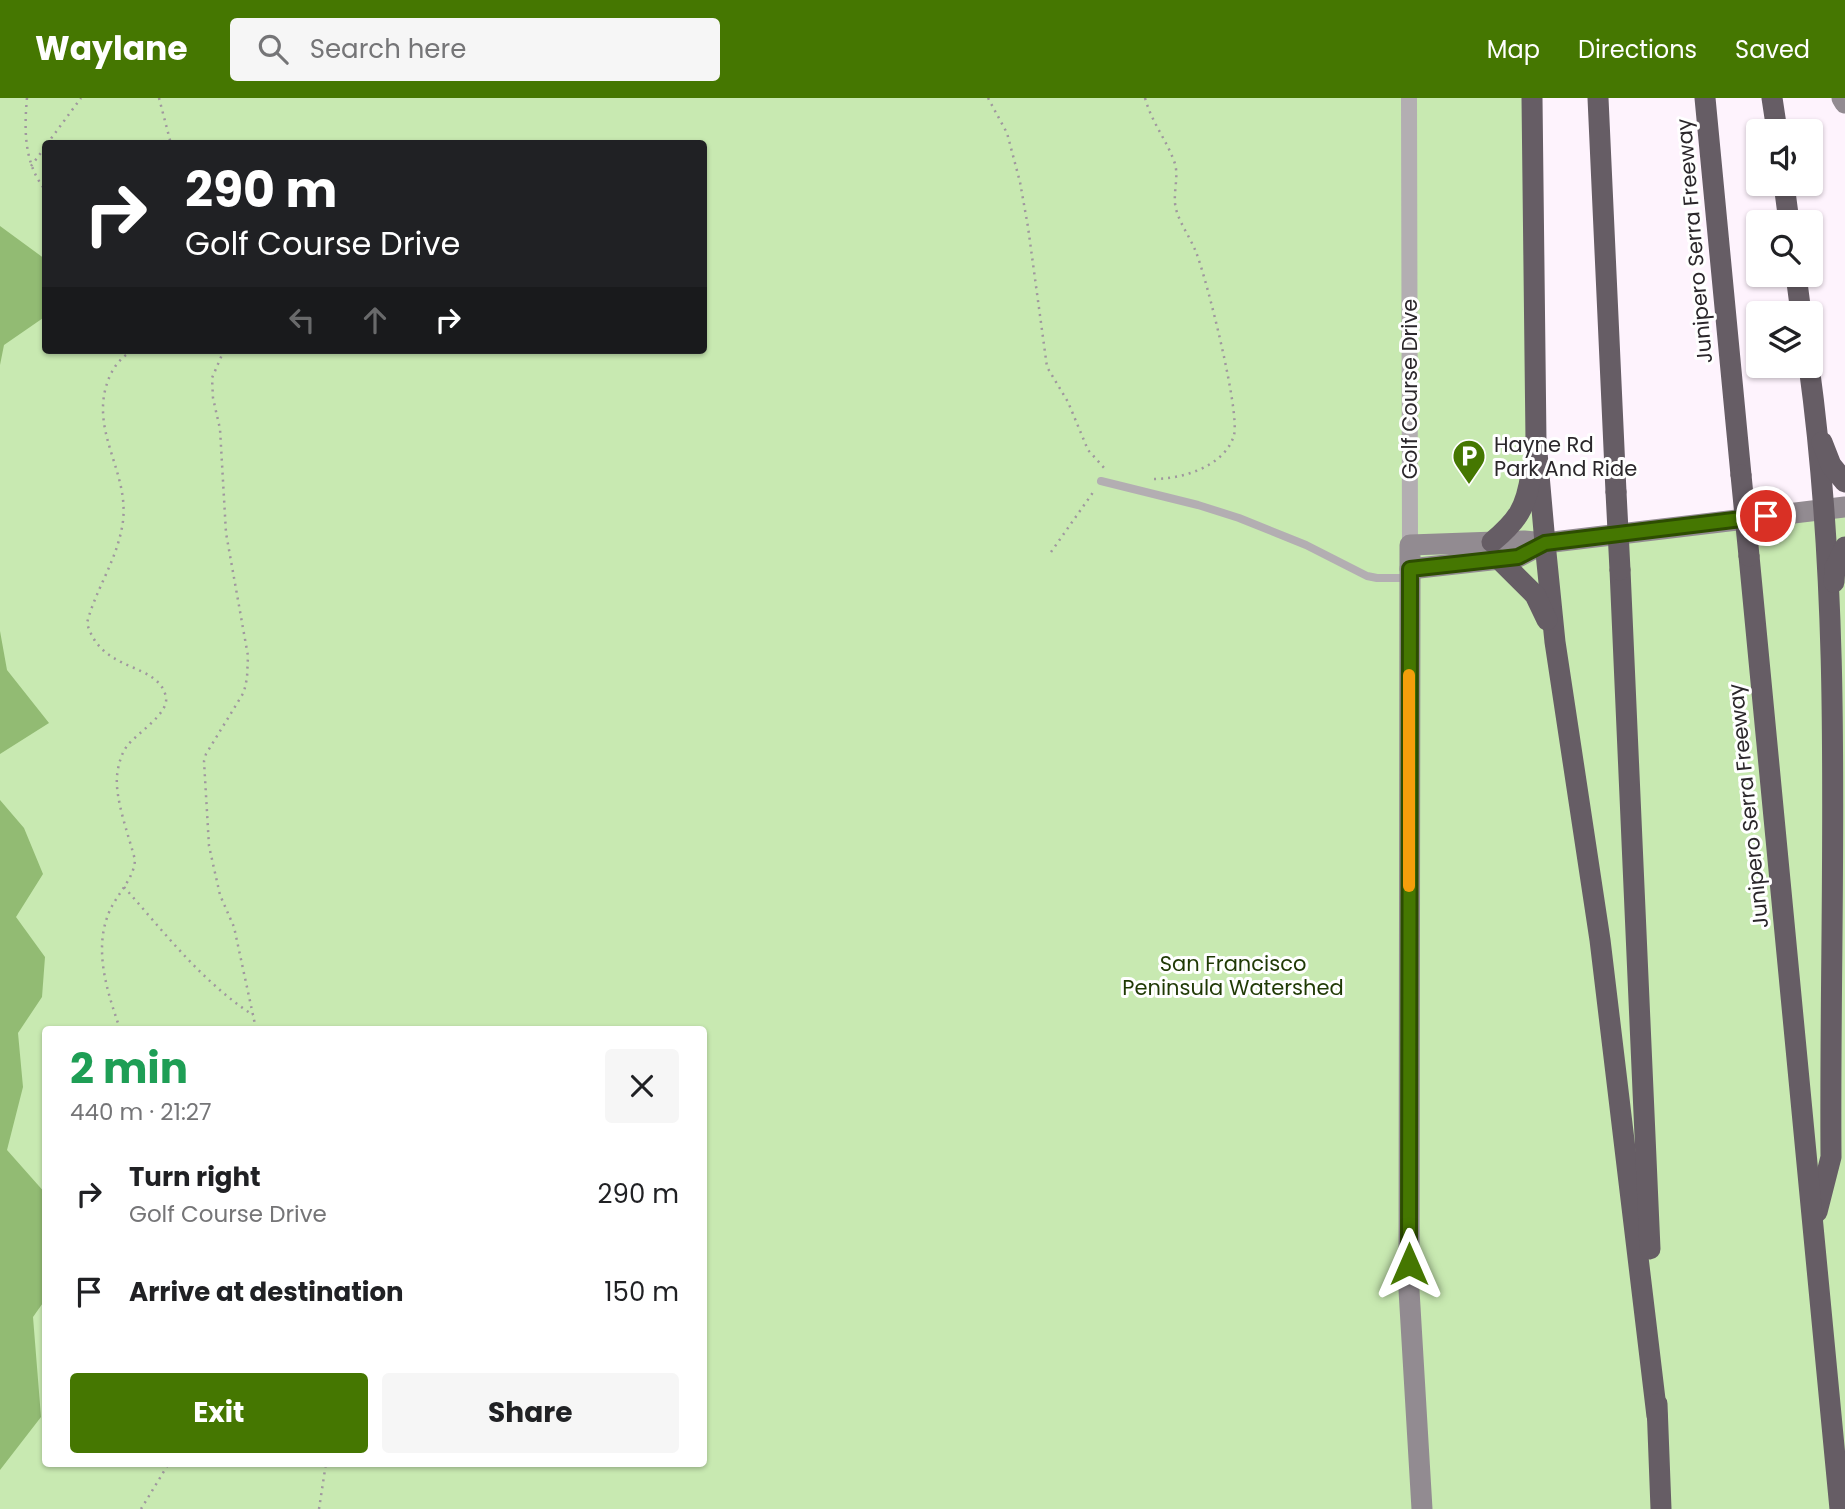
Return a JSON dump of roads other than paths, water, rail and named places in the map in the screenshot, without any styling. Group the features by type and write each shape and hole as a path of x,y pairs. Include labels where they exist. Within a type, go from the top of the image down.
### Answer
{"highway":[{"path":"1532,98 1536,441 1545,543 1555,642 1600,940 1657,1416"},
{"path":"1598,98 1661,1509"},
{"name":"Junipero Serra Freeway","path":"1705,98 1840,1509"},
{"path":"1772,98 1775,119"},
{"path":"1810,378 1831,615 1831,1157 1813,1224"},
{"path":"1815,417 1826,455 1845,481"},
{"path":"1536,441 1528,498 1496,551 1535,595 1555,642"},
{"path":"1831,615 1835,568 1845,547"}],"street":[{"name":"Golf Course Drive","path":"1409,98 1410,545"},
{"path":"1842,98 1845,103"},
{"path":"1422,1509 1409,1290 1410,545 1496,551 1518,557 1545,543 1845,507"},
{"path":"1410,573 1496,551"}],"lane":[{"path":"1101,481 1232,515 1306,545 1367,576 1377,578 1410,573"}],"place":[{"name":"Hayne Rd Park And Ride","path":"1469,486"}],"park label":[{"name":"San Francisco Peninsula Watershed","path":"1233,975"}]}
